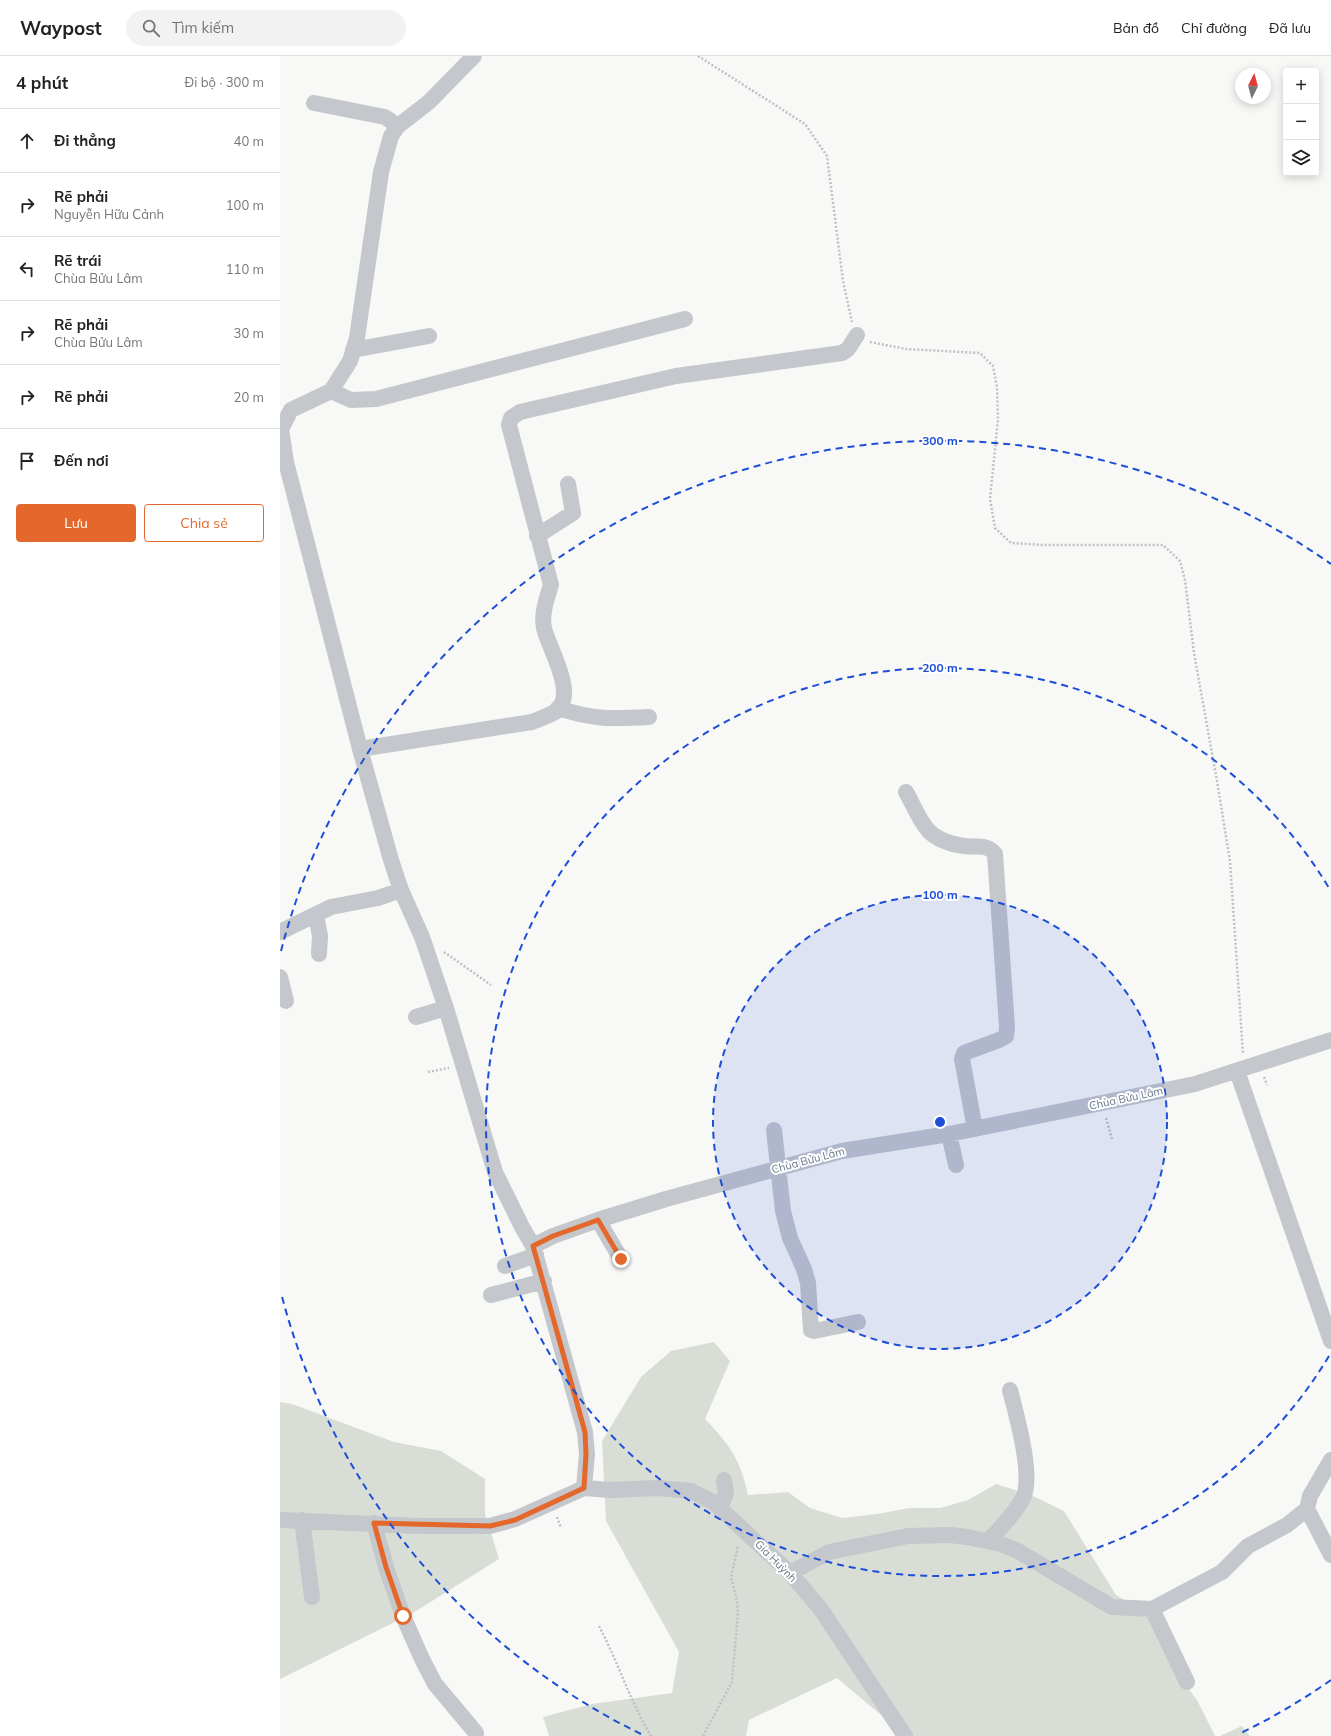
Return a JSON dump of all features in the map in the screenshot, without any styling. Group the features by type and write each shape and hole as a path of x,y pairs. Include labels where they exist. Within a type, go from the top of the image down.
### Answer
{"street":[{"path":"280,1520 490,1526 515,1520 584,1488 586,1454 585,1432 544,1281 535,1250 495,1172 446,1008 422,937 401,890 391,860 360,749 286,462 281,429 292,410 331,391 350,361 357,338 381,172 391,136 398,126 429,102 474,56"},
{"path":"314,103 385,117 398,126"},
{"path":"331,391 351,400 376,399 685,319"},
{"path":"360,749 532,722 556,711 564,696 561,669 544,629 543,620 551,585 509,425 511,418 520,412 676,376 842,352 848,349 857,335"},
{"path":"353,350 429,336"},
{"path":"537,536 573,513 568,484"},
{"path":"558,708 584,716 604,719 649,718"},
{"path":"906,792 927,830 934,836 963,846 984,846 991,849 995,854 1007,1027 1006,1036 964,1053 962,1059 975,1129"},
{"path":"280,935 331,907 378,898 401,890"},
{"path":"316,915 320,936 319,954"},
{"path":"280,977 286,1001"},
{"path":"416,1017 446,1008"},
{"name":"Chùa Bửu Lâm","path":"505,1266 535,1250 553,1236 598,1220 842,1151 949,1134 1195,1084 1331,1040"},
{"path":"1240,1070 1331,1341"},
{"path":"774,1130 780,1168 783,1211 790,1238 804,1268 808,1283 810,1330 814,1331 858,1322"},
{"path":"949,1134 956,1165"},
{"path":"598,1220 621,1259"},
{"path":"491,1295 544,1281"},
{"path":"988,1541 1013,1514 1024,1497 1026,1476 1022,1443 1010,1390"},
{"path":"790,1573 829,1552 902,1537 950,1535 988,1541 1016,1550 1112,1607 1152,1609 1222,1572 1248,1546 1287,1525 1307,1509 1310,1496 1331,1460"},
{"path":"720,1508 726,1493 724,1480"},
{"name":"Gia Huỳnh","path":"584,1488 611,1490 658,1488 691,1491 713,1502 790,1573 820,1608 905,1736"},
{"path":"1307,1509 1331,1555"},
{"path":"302,1520 312,1597"},
{"path":"374,1523 386,1567 403,1616 422,1659 435,1684 476,1733"},
{"path":"1152,1609 1187,1682"}],"path":[{"path":"698,56 805,124 827,156 843,281 849,315 857,335 868,341 906,349 980,353 993,366 997,388 998,419 990,499 995,528 1012,543 1044,545 1163,545 1180,561 1185,580 1194,653 1218,780 1230,861 1240,1070"},
{"path":"422,937 491,986"},
{"path":"428,1072 463,1066"},
{"path":"1102,1104 1112,1139"},
{"path":"703,1736 732,1682 738,1612 736,1596 731,1578 740,1526"},
{"path":"599,1626 615,1658 625,1687 651,1736"}],"shaded area":[{"path":"714,1342 730,1361 705,1419 721,1436 733,1453 742,1472 748,1495 788,1492 810,1508 842,1518 877,1514 909,1508 940,1508 968,1500 996,1484 1031,1495 1064,1511 1116,1595 1147,1613 1175,1671 1197,1700 1215,1736 906,1736 837,1678 749,1720 746,1736 549,1736 543,1717 592,1704 672,1693 679,1652 606,1521 602,1441 641,1377 671,1351"},
{"path":"280,1402 292,1404 394,1442 441,1451 485,1479 485,1514 499,1559 413,1613 280,1679"},
{"path":"1242,1726 1250,1736 1220,1736"}],"route":[{"path":"403,1616 386,1567 374,1523 419,1526 490,1526 515,1520 538,1508 584,1488 586,1454 585,1432 533,1246 553,1236 598,1220 621,1259"}]}
